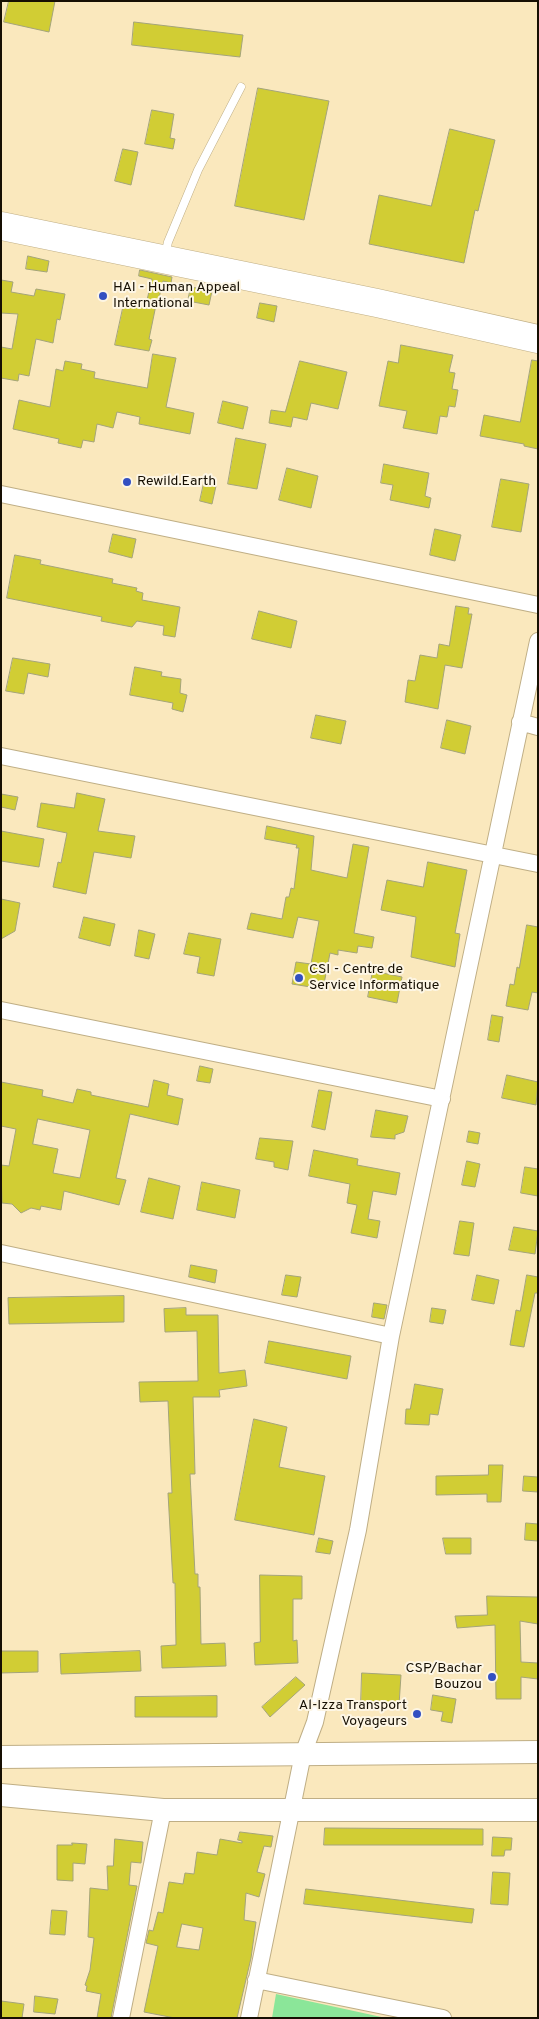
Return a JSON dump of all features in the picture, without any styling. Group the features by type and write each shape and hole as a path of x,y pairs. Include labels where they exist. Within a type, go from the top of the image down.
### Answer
{"highway":[{"path":"1,208 377,303 538,339"},
{"path":"1,226 166,251 538,320"}],"street":[{"path":"1,494 538,605"},
{"path":"249,2018 303,1754 315,1722 358,1530 391,1336 538,641"},
{"path":"520,722 538,727"},
{"path":"1,756 538,864"},
{"path":"1,1010 442,1099"},
{"path":"1,1253 391,1336"},
{"path":"1,1757 538,1752"},
{"path":"1,1795 163,1810 538,1810"},
{"path":"121,2018 163,1810"},
{"path":"256,1980 443,2018"}],"lane":[{"path":"166,251 198,170 241,87"}],"green space":[{"path":"276,1994 386,2018 272,2018"}],"building":[{"path":"9,1 55,1 49,32 4,22"},
{"path":"134,22 243,35 240,57 132,45"},
{"path":"258,88 329,101 304,220 235,206"},
{"path":"152,110 174,114 170,138 175,139 173,149 145,144"},
{"path":"450,129 495,140 478,211 475,210 464,263 369,244 379,195 431,206"},
{"path":"123,149 138,152 131,185 115,181"},
{"path":"28,256 49,261 47,272 26,269"},
{"path":"140,270 172,277 171,283 163,281 158,302 147,300 152,279 139,276"},
{"path":"1,280 13,282 11,292 34,296 36,289 65,294 60,320 57,319 53,343 36,339 29,376 19,374 18,381 1,378 1,347 12,349 18,314 1,313"},
{"path":"191,287 212,291 209,305 188,301"},
{"path":"125,299 156,305 149,339 152,340 149,351 115,345"},
{"path":"260,303 277,306 274,322 257,318"},
{"path":"401,345 453,355 449,372 455,373 452,389 458,390 455,407 449,406 447,417 440,416 437,434 403,428 407,411 379,406 388,361 398,363"},
{"path":"153,354 176,358 166,407 194,413 190,434 139,424 140,417 117,412 113,428 97,424 94,442 83,440 81,448 58,443 59,439 13,429 19,400 50,407 56,369 63,371 65,361 82,364 81,369 95,372 94,378 147,388"},
{"path":"532,360 538,361 538,449 524,446 524,444 480,436 484,415 520,422"},
{"path":"300,361 347,372 338,409 311,403 307,420 293,417 291,427 269,423 271,410 285,412"},
{"path":"223,401 248,407 243,429 218,423"},
{"path":"236,438 266,444 257,489 228,484"},
{"path":"384,464 429,473 425,496 431,498 429,508 390,500 393,485 381,483"},
{"path":"287,468 318,476 311,508 279,500"},
{"path":"501,479 529,484 521,532 492,527"},
{"path":"204,483 216,486 212,504 200,501"},
{"path":"435,529 461,535 455,561 430,555"},
{"path":"113,534 136,539 132,558 109,552"},
{"path":"15,555 41,560 40,564 113,579 112,583 137,588 136,591 143,593 142,600 180,607 175,637 163,635 164,626 137,621 132,627 101,621 102,617 7,598"},
{"path":"456,606 469,608 468,614 472,614 462,668 445,665 438,709 405,702 408,680 415,681 420,655 437,658 439,644 449,646"},
{"path":"259,611 297,621 291,648 252,639"},
{"path":"13,658 50,664 48,677 28,673 24,694 6,691"},
{"path":"135,667 162,672 161,676 181,679 180,693 187,695 183,712 172,709 173,703 130,695"},
{"path":"316,715 346,721 341,744 311,738"},
{"path":"447,720 471,726 465,754 441,748"},
{"path":"77,793 105,799 98,831 135,836 131,858 94,852 86,894 53,887 58,862 61,863 67,833 37,827 41,803 74,808"},
{"path":"1,794 18,797 15,810 1,807"},
{"path":"267,826 314,836 311,870 347,878 353,844 369,847 354,933 374,937 372,948 358,946 357,953 338,950 338,955 330,953 323,989 292,984 296,962 311,964 319,921 298,917 293,938 247,929 251,913 282,919 286,897 289,897 291,888 294,889 299,848 296,848 297,845 265,839"},
{"path":"1,831 44,839 39,867 1,861"},
{"path":"428,862 467,870 455,933 460,934 455,967 411,957 416,917 381,910 387,880 423,887"},
{"path":"1,899 20,903 15,931 1,939"},
{"path":"84,917 115,924 110,946 79,938"},
{"path":"527,925 538,927 538,993 532,992 528,1010 506,1006 510,984 514,985 517,967 519,968"},
{"path":"139,930 155,934 149,959 135,956"},
{"path":"189,933 221,939 214,976 197,973 200,957 184,954"},
{"path":"373,971 402,977 397,1003 368,997"},
{"path":"492,1015 503,1017 499,1042 488,1040"},
{"path":"200,1066 213,1069 210,1083 197,1081"},
{"path":"507,1075 538,1082 536,1105 502,1098"},
{"path":"154,1080 169,1084 167,1095 183,1099 178,1125 130,1114 116,1178 126,1180 119,1205 64,1191 61,1210 41,1206 40,1210 31,1208 21,1213 12,1204 2,1203 1,1165 9,1166 16,1129 1,1126 1,1082 43,1090 42,1096 73,1103 77,1089 91,1092 91,1095 148,1107","holes":["38,1119 90,1130 80,1178 53,1173 58,1149 33,1144"]},
{"path":"319,1090 332,1092 325,1130 312,1127"},
{"path":"376,1110 408,1116 404,1132 395,1135 395,1139 371,1137"},
{"path":"469,1131 480,1133 478,1144 467,1142"},
{"path":"260,1138 293,1141 288,1170 274,1167 274,1162 256,1159"},
{"path":"314,1150 358,1159 357,1165 400,1173 396,1195 373,1191 368,1219 380,1221 377,1238 351,1233 357,1205 347,1203 350,1184 309,1176"},
{"path":"467,1161 480,1164 475,1187 462,1185"},
{"path":"525,1167 538,1169 538,1196 521,1193"},
{"path":"149,1178 180,1186 173,1219 141,1212"},
{"path":"202,1182 240,1190 235,1218 197,1210"},
{"path":"460,1221 474,1223 469,1256 454,1254"},
{"path":"514,1227 538,1231 535,1254 509,1250"},
{"path":"191,1265 217,1270 215,1283 189,1277"},
{"path":"286,1275 301,1277 297,1297 282,1295"},
{"path":"477,1275 499,1280 494,1304 472,1300"},
{"path":"527,1275 538,1277 538,1293 535,1293 524,1347 510,1345 516,1310 520,1311"},
{"path":"124,1296 124,1322 9,1324 8,1298"},
{"path":"374,1303 387,1305 384,1319 372,1317"},
{"path":"186,1308 186,1315 218,1315 219,1373 245,1370 247,1386 219,1390 220,1397 193,1397 195,1474 190,1474 195,1574 198,1574 198,1587 200,1587 201,1644 225,1643 226,1666 162,1668 161,1646 176,1645 175,1583 173,1583 168,1493 172,1493 168,1401 140,1402 139,1382 198,1381 197,1331 165,1332 164,1309"},
{"path":"432,1308 446,1310 443,1324 430,1322"},
{"path":"269,1341 351,1356 347,1379 265,1363"},
{"path":"415,1384 443,1389 438,1415 430,1414 429,1425 405,1424 406,1409 410,1409"},
{"path":"254,1419 287,1427 279,1467 325,1476 314,1535 235,1520"},
{"path":"489,1465 503,1465 501,1502 487,1502 487,1494 436,1495 436,1476 488,1475"},
{"path":"524,1476 538,1477 538,1492 523,1491"},
{"path":"526,1523 538,1524 538,1541 525,1540"},
{"path":"319,1538 333,1541 330,1554 316,1552"},
{"path":"443,1538 471,1538 471,1554 446,1554"},
{"path":"260,1575 302,1576 302,1599 293,1599 293,1641 297,1640 298,1663 255,1665 254,1643 260,1642"},
{"path":"487,1596 538,1597 538,1624 520,1621 521,1662 538,1663 538,1679 521,1677 521,1699 496,1699 495,1625 457,1628 455,1616 487,1615"},
{"path":"1,1651 38,1651 38,1672 1,1673"},
{"path":"140,1651 141,1671 61,1674 60,1654"},
{"path":"362,1673 401,1675 399,1705 361,1704"},
{"path":"296,1677 305,1685 270,1717 262,1707"},
{"path":"433,1695 456,1699 452,1723 441,1721 443,1712 431,1710"},
{"path":"217,1696 217,1717 135,1717 135,1697"},
{"path":"325,1828 483,1829 483,1845 324,1845"},
{"path":"240,1832 273,1836 271,1847 264,1846 257,1872 265,1874 259,1897 246,1893 244,1920 256,1922 251,1958 237,2018 175,2018 144,2012 158,1946 146,1943 149,1930 153,1931 158,1912 163,1913 169,1882 183,1884 185,1873 194,1874 197,1852 217,1855 220,1839 242,1843 242,1841 238,1840","holes":["182,1924 203,1928 199,1950 177,1947"]},
{"path":"493,1837 512,1838 511,1850 505,1850 504,1856 492,1856"},
{"path":"115,1839 143,1842 141,1863 131,1862 129,1885 137,1886 111,2018 97,2018 101,1994 86,1991 87,1986 85,1985 90,1970 94,1938 88,1937 90,1888 108,1890 107,1866 113,1866"},
{"path":"72,1843 87,1844 85,1864 73,1863 73,1881 57,1880 57,1845 72,1845"},
{"path":"493,1872 510,1873 508,1905 491,1904"},
{"path":"306,1889 474,1909 472,1923 304,1904"},
{"path":"52,1910 67,1911 65,1935 50,1934"},
{"path":"35,1996 58,1999 55,2014 34,2012"},
{"path":"1,2001 24,2004 22,2018 1,2018"}],"place":[{"name":"HAI - Human Appeal International","path":"103,296"},
{"name":"Rewild.Earth","path":"127,482"},
{"name":"CSI - Centre de Service Informatique","path":"299,978"},
{"name":"CSP/Bachar Bouzou","path":"492,1677"},
{"name":"Al-Izza Transport Voyageurs","path":"417,1714"}]}
